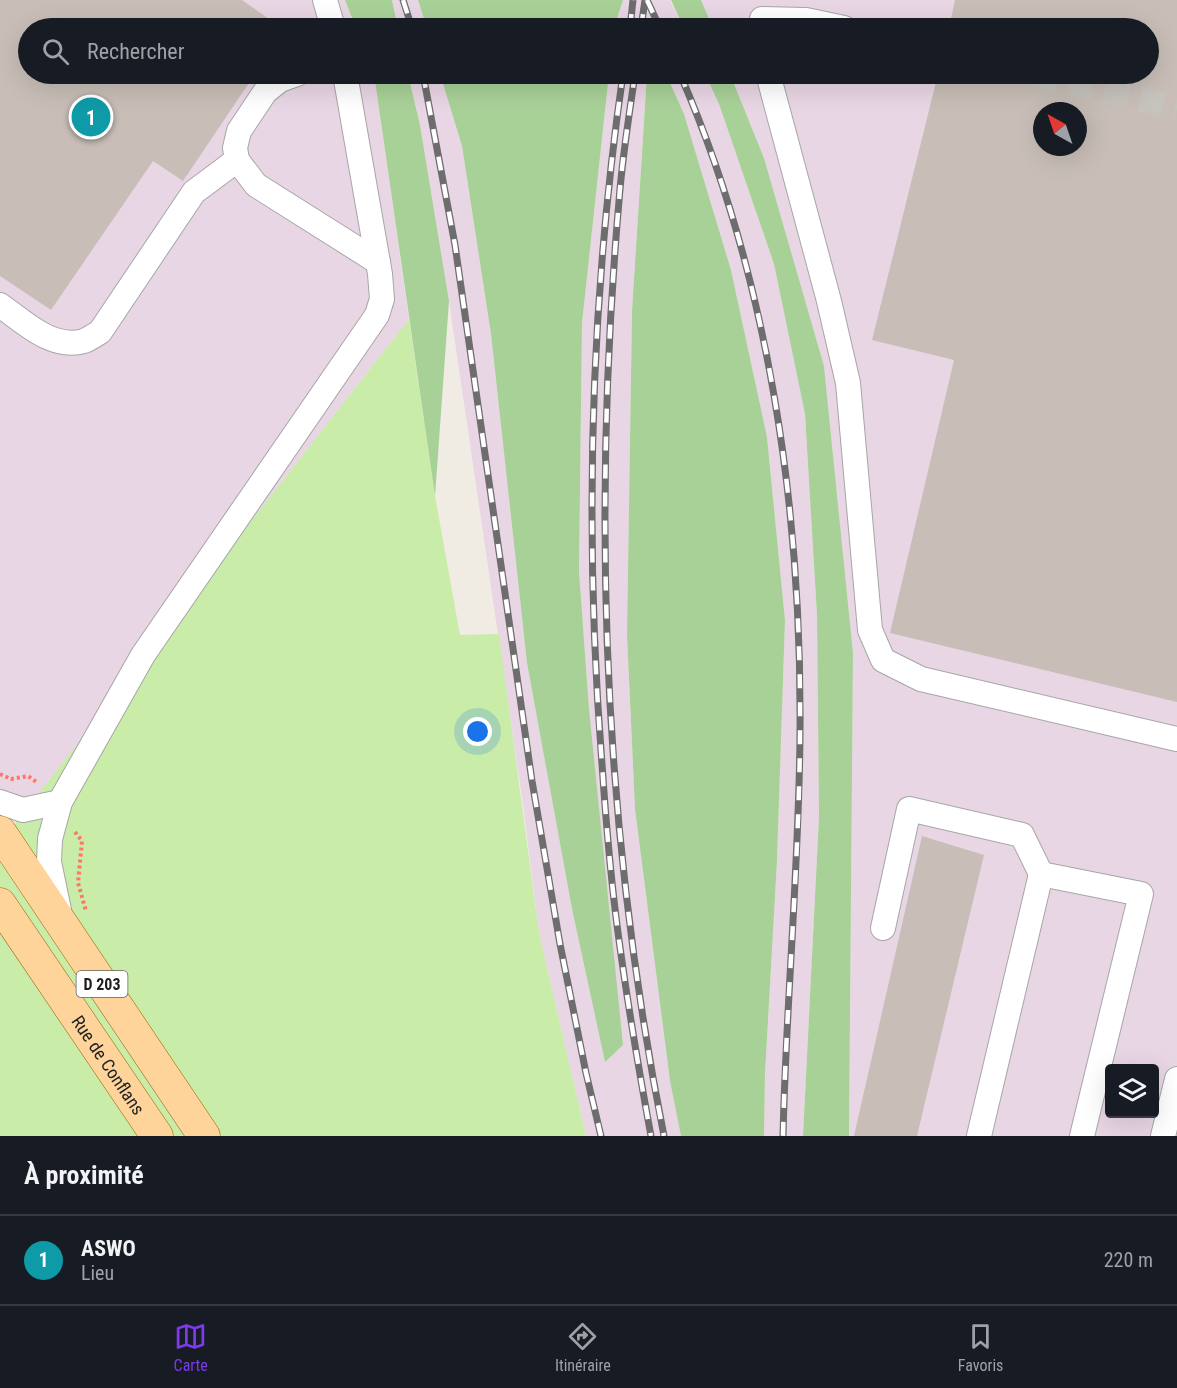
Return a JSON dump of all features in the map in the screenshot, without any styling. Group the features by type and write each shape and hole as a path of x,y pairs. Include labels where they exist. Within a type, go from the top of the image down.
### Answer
{"main road":[{"name":"D 203","path":"0,832 75,920 204,1136"},
{"name":"Rue de Conflans","path":"0,904 157,1136"}],"lane":[{"path":"325,0 330,18"},
{"path":"764,16 781,18"},
{"path":"275,84 265,93 239,131 235,148 237,160 256,185 378,262"},
{"path":"75,920 49,862 50,839 58,805 144,655 377,315 382,298 378,262 347,84"},
{"path":"771,84 829,301 848,383 870,630 883,660 921,678 1177,739"},
{"path":"0,305 54,340 67,343 85,340 100,332 194,192 237,160"},
{"path":"0,802 23,810 58,805"},
{"path":"883,928 909,809 1022,835 1041,874 979,1136"},
{"path":"1041,874 1141,894 1082,1136"},
{"path":"1163,1136 1177,1079"}],"path":[{"path":"0,774 10,779 28,776 42,785 82,841 75,920"}],"shaded area":[{"path":"0,0 345,0 352,18 18,18 18,84 375,84 409,319 16,823 0,798"},
{"path":"392,0 418,0 424,18 396,18"},
{"path":"623,0 670,0 679,18 617,18"},
{"path":"701,0 1177,0 1177,1136 849,1136 853,653 824,366 764,158 734,84 1159,84 1159,18 709,18"},
{"path":"410,84 443,84 462,146 491,334 527,663 572,909 605,1062 589,709 579,571 582,323 608,84 646,84 632,311 627,635 635,809 670,1081 681,1136 586,1136 539,933 523,805 449,301 420,125"},
{"path":"670,84 710,84 719,104 774,264 805,414 817,615 819,817 803,1136 764,1136 765,1074 777,861 785,620 767,437 731,270 684,114"}],"green space":[{"path":"345,0 392,0 396,18 352,18"},
{"path":"418,0 623,0 617,18 424,18"},
{"path":"671,0 701,0 709,18 679,18"},
{"path":"375,84 410,84 420,125 449,301 435,496"},
{"path":"443,84 608,84 582,323 579,571 589,709 623,1045 605,1062 572,909 527,663 491,334 462,146"},
{"path":"646,84 670,84 684,114 731,270 767,437 785,620 777,861 765,1074 764,1136 681,1136 670,1081 635,809 627,635 632,311"},
{"path":"710,84 734,84 764,158 824,366 853,653 849,1136 803,1136 819,817 817,615 805,414 774,264 719,104"},
{"path":"409,319 435,496 460,635 499,634 539,933 586,1136 0,1136 0,843"}],"building":[{"path":"0,0 242,0 268,18 18,18 18,84 248,84 183,181 153,161 51,310 0,276"},
{"path":"955,0 1177,0 1177,702 890,633 954,360 872,340 936,84 1159,84 1159,18 951,18"},
{"path":"922,836 984,855 917,1136 854,1136"}],"tunnel":[{"path":"1077,84 1177,108"}],"railway":[{"path":"403,0 409,18"},
{"path":"631,18 633,0"},
{"path":"642,18 645,0"},
{"path":"647,0 655,18"},
{"path":"425,84 455,245 532,781 560,944 601,1136"},
{"path":"622,84 603,246 597,332 593,418 593,591 596,678 611,874 626,989 651,1136"},
{"path":"634,84 620,185 611,318 606,435 605,553 608,670 627,904 643,1020 664,1136"},
{"path":"684,84 711,152 737,233 758,315 787,482 795,567 800,735 783,1136"}],"place":[{"name":"ASWO","path":"91,117"}]}
